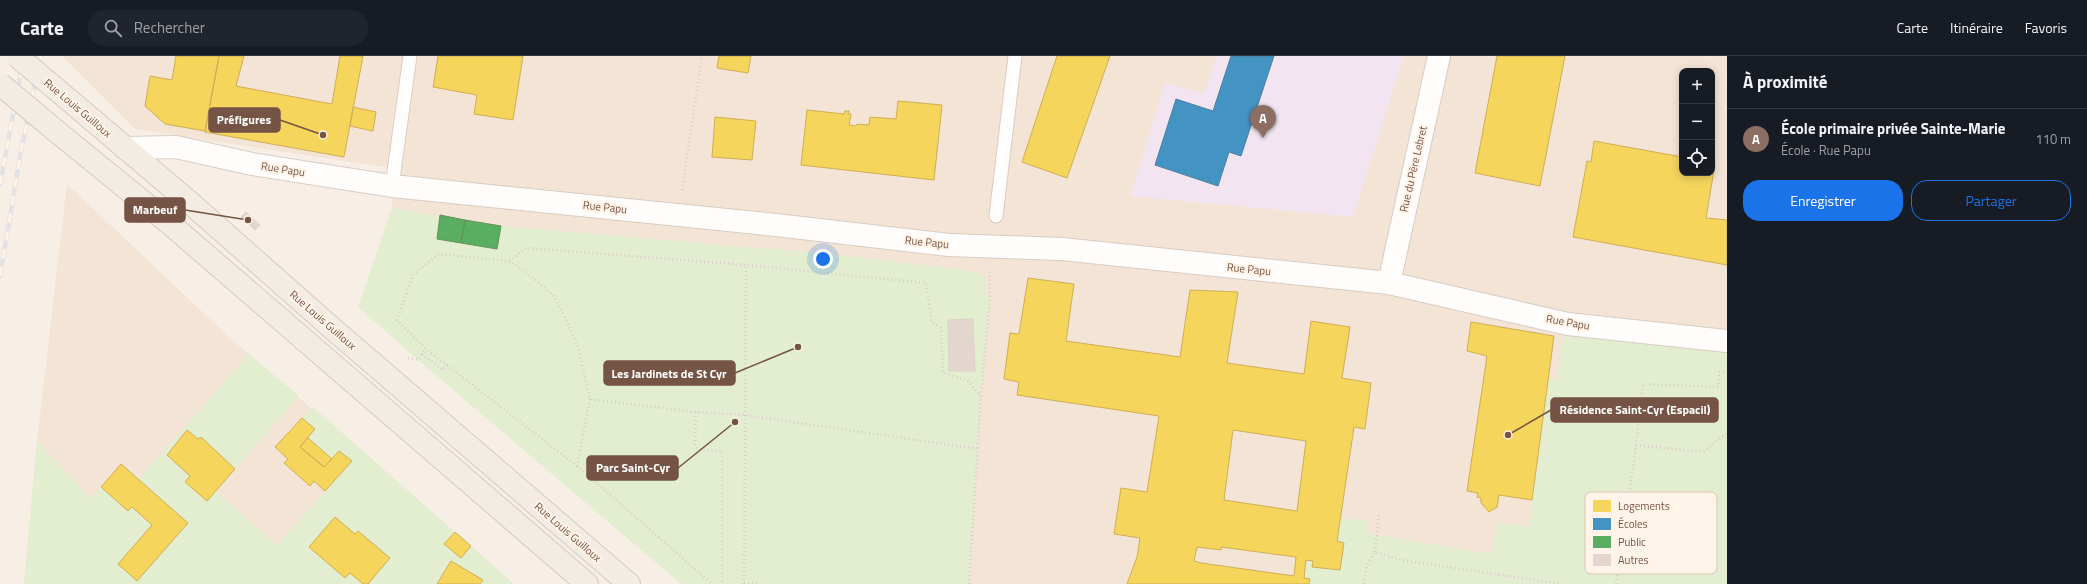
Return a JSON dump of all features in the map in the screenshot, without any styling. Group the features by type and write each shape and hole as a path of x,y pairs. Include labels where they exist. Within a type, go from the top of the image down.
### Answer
{"main road":[{"name":"Rue Louis Guilloux","path":"17,56 629,584"},
{"path":"0,84 169,223 587,584"}],"street":[{"name":"Rue du Père Lebret","path":"1388,283 1439,56"},
{"name":"Rue Papu","path":"125,148 176,147 252,164 392,186 679,214 949,245 1062,249 1388,283 1568,324 1727,341"}],"lane":[{"path":"392,186 410,56"},
{"path":"996,216 1015,56"}],"path":[{"path":"679,214 702,56"},
{"path":"969,584 981,396 993,247"},
{"path":"508,261 526,248 746,265 926,283 932,322 941,328 943,373 967,380 981,396"},
{"path":"578,466 590,399 579,350 568,322 553,295 528,274 508,261 438,254 413,274 396,320 426,349 578,466 712,584"},
{"path":"746,265 744,583 758,584"},
{"path":"426,349 422,354 443,370 447,365"},
{"path":"1629,492 1643,384 1718,387 1719,372 1727,373"},
{"path":"590,399 696,412 745,415 978,449"},
{"path":"696,412 695,446 698,449 722,451 722,584"},
{"path":"1636,445 1703,452 1727,433"},
{"path":"1364,584 1367,565 1375,552 1379,514"},
{"path":"1375,552 1401,560 1562,584"},
{"path":"1616,584 1617,574"}],"shaded area":[{"path":"62,56 1727,56 1727,341 1562,346 1557,381 1548,379 1529,527 1492,554 1370,534 1350,584 969,584 981,396 990,296 985,296 972,271 840,255 501,226 392,208 392,186 397,169 135,129"},
{"path":"1216,56 1404,56 1353,217 1130,196 1165,83 1204,93"},
{"path":"67,184 230,338 514,584 24,584 37,441"}],"green space":[{"path":"392,208 501,226 840,255 972,271 985,276 985,295 990,296 981,396 969,584 681,584 358,307"},
{"path":"1568,324 1727,341 1727,584 1309,584 1304,578 1306,560 1313,561 1312,567 1340,570 1344,543 1337,541 1340,519 1365,520 1370,534 1492,554 1497,522 1529,526 1548,379 1557,380 1562,346"},
{"path":"249,354 299,396 235,469 201,437 198,439 186,430 167,455 190,476 185,482 206,501 215,491 277,545 352,461 339,451 332,459 308,438 315,429 302,418 313,407 455,532 444,544 461,558 471,546 514,584 24,584 37,441 90,498 101,487 128,511 132,507 152,525 118,564 137,580 187,523 139,479"}],"building: Logements":[{"path":"176,56 219,56 205,131 165,124 145,106 150,76 172,80"},
{"path":"219,56 244,56 236,86 332,104 340,56 363,56 344,157 205,132"},
{"path":"438,56 523,56 513,120 474,114 477,95 433,87"},
{"path":"719,56 751,56 748,73 717,68"},
{"path":"1057,56 1110,56 1067,178 1022,162"},
{"path":"1497,56 1565,56 1540,186 1475,173"},
{"path":"898,101 942,105 934,180 801,165 807,110 844,114 845,111 849,111 848,114 851,114 849,125 869,125 870,117 896,119"},
{"path":"353,107 376,112 373,131 350,126"},
{"path":"715,117 756,121 752,160 712,157"},
{"path":"1594,141 1679,156 1679,176 1713,176 1706,218 1727,220 1727,265 1573,237 1587,161 1591,162"},
{"path":"1028,278 1074,284 1066,341 1180,357 1190,290 1238,292 1227,363 1304,374 1311,321 1350,327 1342,378 1371,383 1365,429 1354,427 1337,541 1344,543 1340,570 1312,567 1313,561 1306,560 1304,578 1310,579 1309,584 1127,584 1137,557 1140,538 1114,534 1121,488 1147,492 1159,416 1017,395 1019,382 1004,379 1010,333 1019,334","holes":["1233,430 1306,441 1297,511 1224,500","1197,547 1221,550 1221,547 1296,557 1294,576 1194,561"]},
{"path":"1471,322 1554,336 1532,500 1499,495 1497,507 1489,512 1481,503 1481,498 1477,497 1478,493 1467,491 1487,356 1467,351"},
{"path":"302,418 315,429 300,447 324,467 339,451 352,461 325,491 314,481 310,486 284,463 288,459 275,447"},
{"path":"187,430 198,439 201,437 235,469 207,501 185,482 190,476 167,455"},
{"path":"308,438 332,459 324,467 300,447"},
{"path":"121,464 188,523 137,581 118,564 152,525 132,507 128,511 101,487"},
{"path":"335,517 355,534 358,531 390,558 368,584 363,584 350,573 345,578 309,547"},
{"path":"455,532 471,546 461,558 444,544"},
{"path":"451,561 483,580 480,584 437,584"}],"building: Écoles":[{"path":"1231,56 1274,56 1241,156 1229,152 1218,186 1155,165 1176,99 1213,111"}],"building: Public":[{"path":"440,215 465,220 461,243 437,239"},
{"path":"465,220 501,226 497,249 461,243"}],"building: Autres":[{"path":"246,212 260,225 255,230 241,217"},
{"path":"973,319 975,371 949,371 948,320"}],"railway":[{"path":"0,184 24,56"},
{"path":"0,276 21,151 41,56"}],"place":[{"name":"Préfigures","path":"323,135"},
{"name":"École primaire privée Sainte-Marie","path":"1263,138"},
{"name":"Marbeuf","path":"248,220"},
{"name":"Les Jardinets de St Cyr","path":"798,347"},
{"name":"Parc Saint-Cyr","path":"735,422"},
{"name":"Résidence Saint-Cyr (Espacil)","path":"1508,435"}]}
